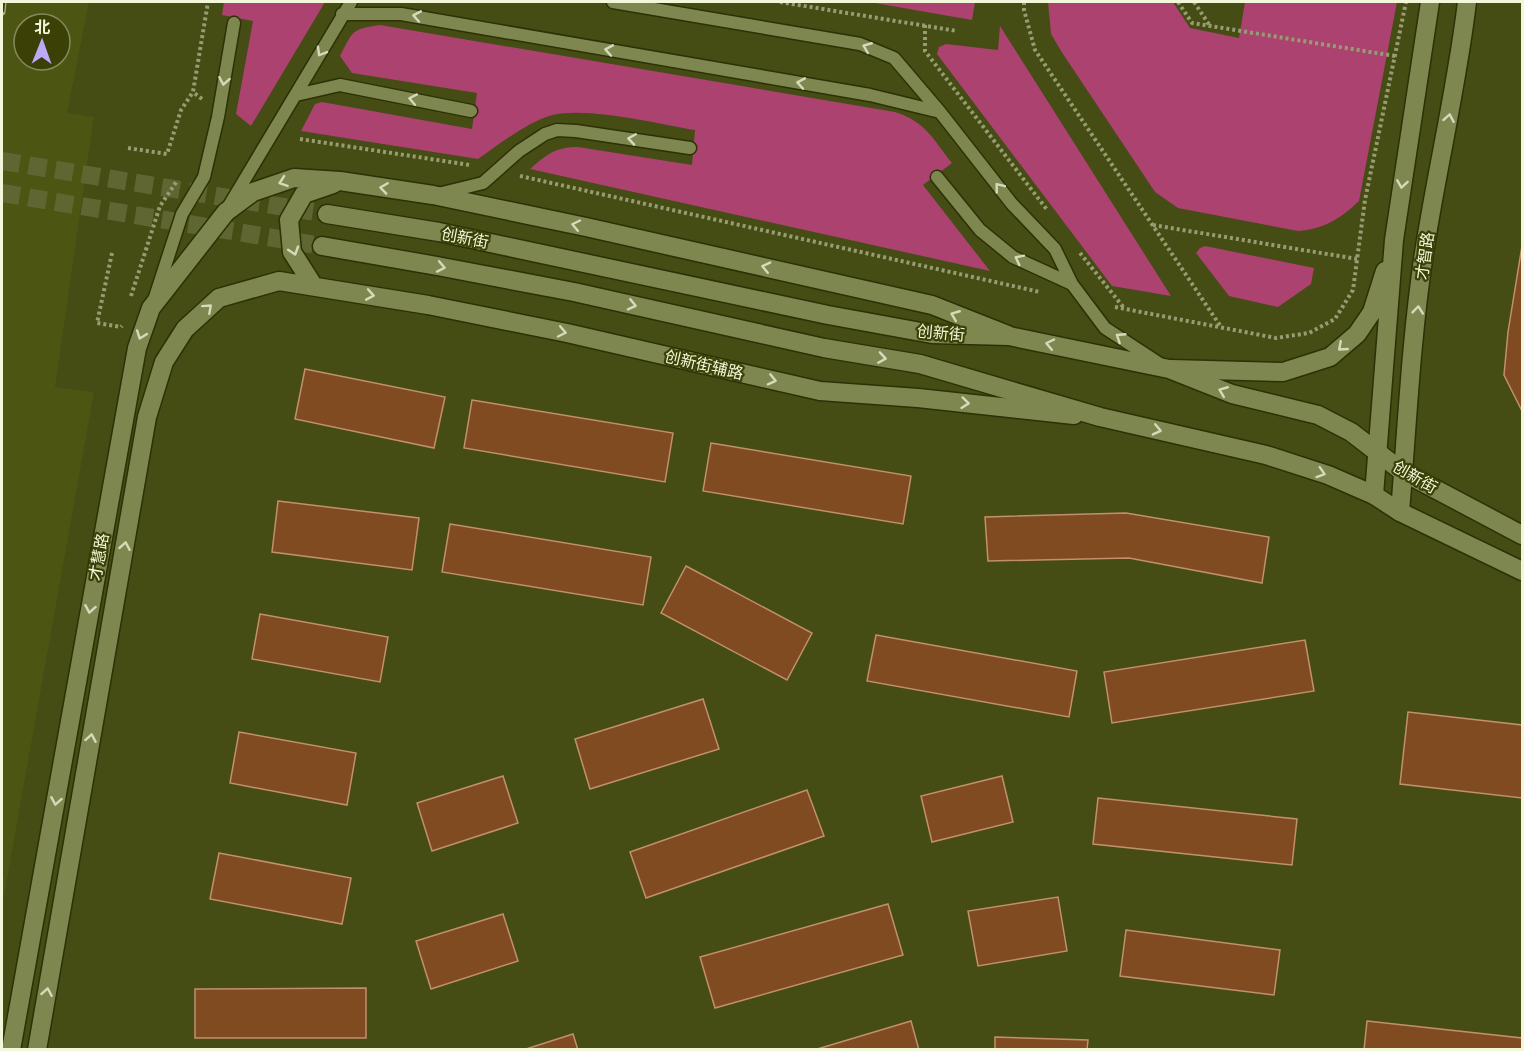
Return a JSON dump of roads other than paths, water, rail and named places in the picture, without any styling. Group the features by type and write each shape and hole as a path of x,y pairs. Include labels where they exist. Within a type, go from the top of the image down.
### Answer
{"street":[{"name":"才智路","path":"1374,495 1394,240 1430,2"},
{"name":"才智路","path":"1400,512 1424,254 1460,58 1467,2"},
{"name":"才慧路","path":"11,1050 136,348 151,308 226,212 253,192 294,178 340,181"},
{"path":"313,285 292,252 289,220 304,194 340,181 433,195 932,305 1009,336"},
{"name":"创新街","path":"327,214 439,232 828,315 932,334 1009,336 1169,369 1232,394 1318,415 1351,432 1403,472 1522,535"},
{"path":"1169,369 1283,372 1330,357 1357,334 1372,312 1394,240"},
{"name":"创新街","path":"322,246 528,284 824,348 920,364 1100,417 1266,455 1328,475 1374,495 1400,512 1522,571"},
{"name":"才慧路","path":"37,1050 147,417 164,362 185,329 219,298 279,281 313,285"},
{"name":"创新街辅路","path":"313,285 567,333 820,391 918,398 1100,417"}],"lane":[{"path":"226,212 351,2"},
{"path":"613,2 860,44 894,58 940,112 1012,204 1055,249 1072,284 1105,328 1169,369"},
{"path":"342,14 401,14 870,95 940,112"},
{"path":"151,308 182,214 204,177 218,117 234,23"},
{"path":"296,95 340,85 471,111"},
{"path":"433,195 483,183 519,151 545,134 557,130 690,148"},
{"path":"937,177 980,230 1013,257 1072,284"}],"tunnel":[{"path":"2,161 327,214"},
{"path":"2,193 322,246"}],"railway":[{"path":"2,12 3,2"}]}
